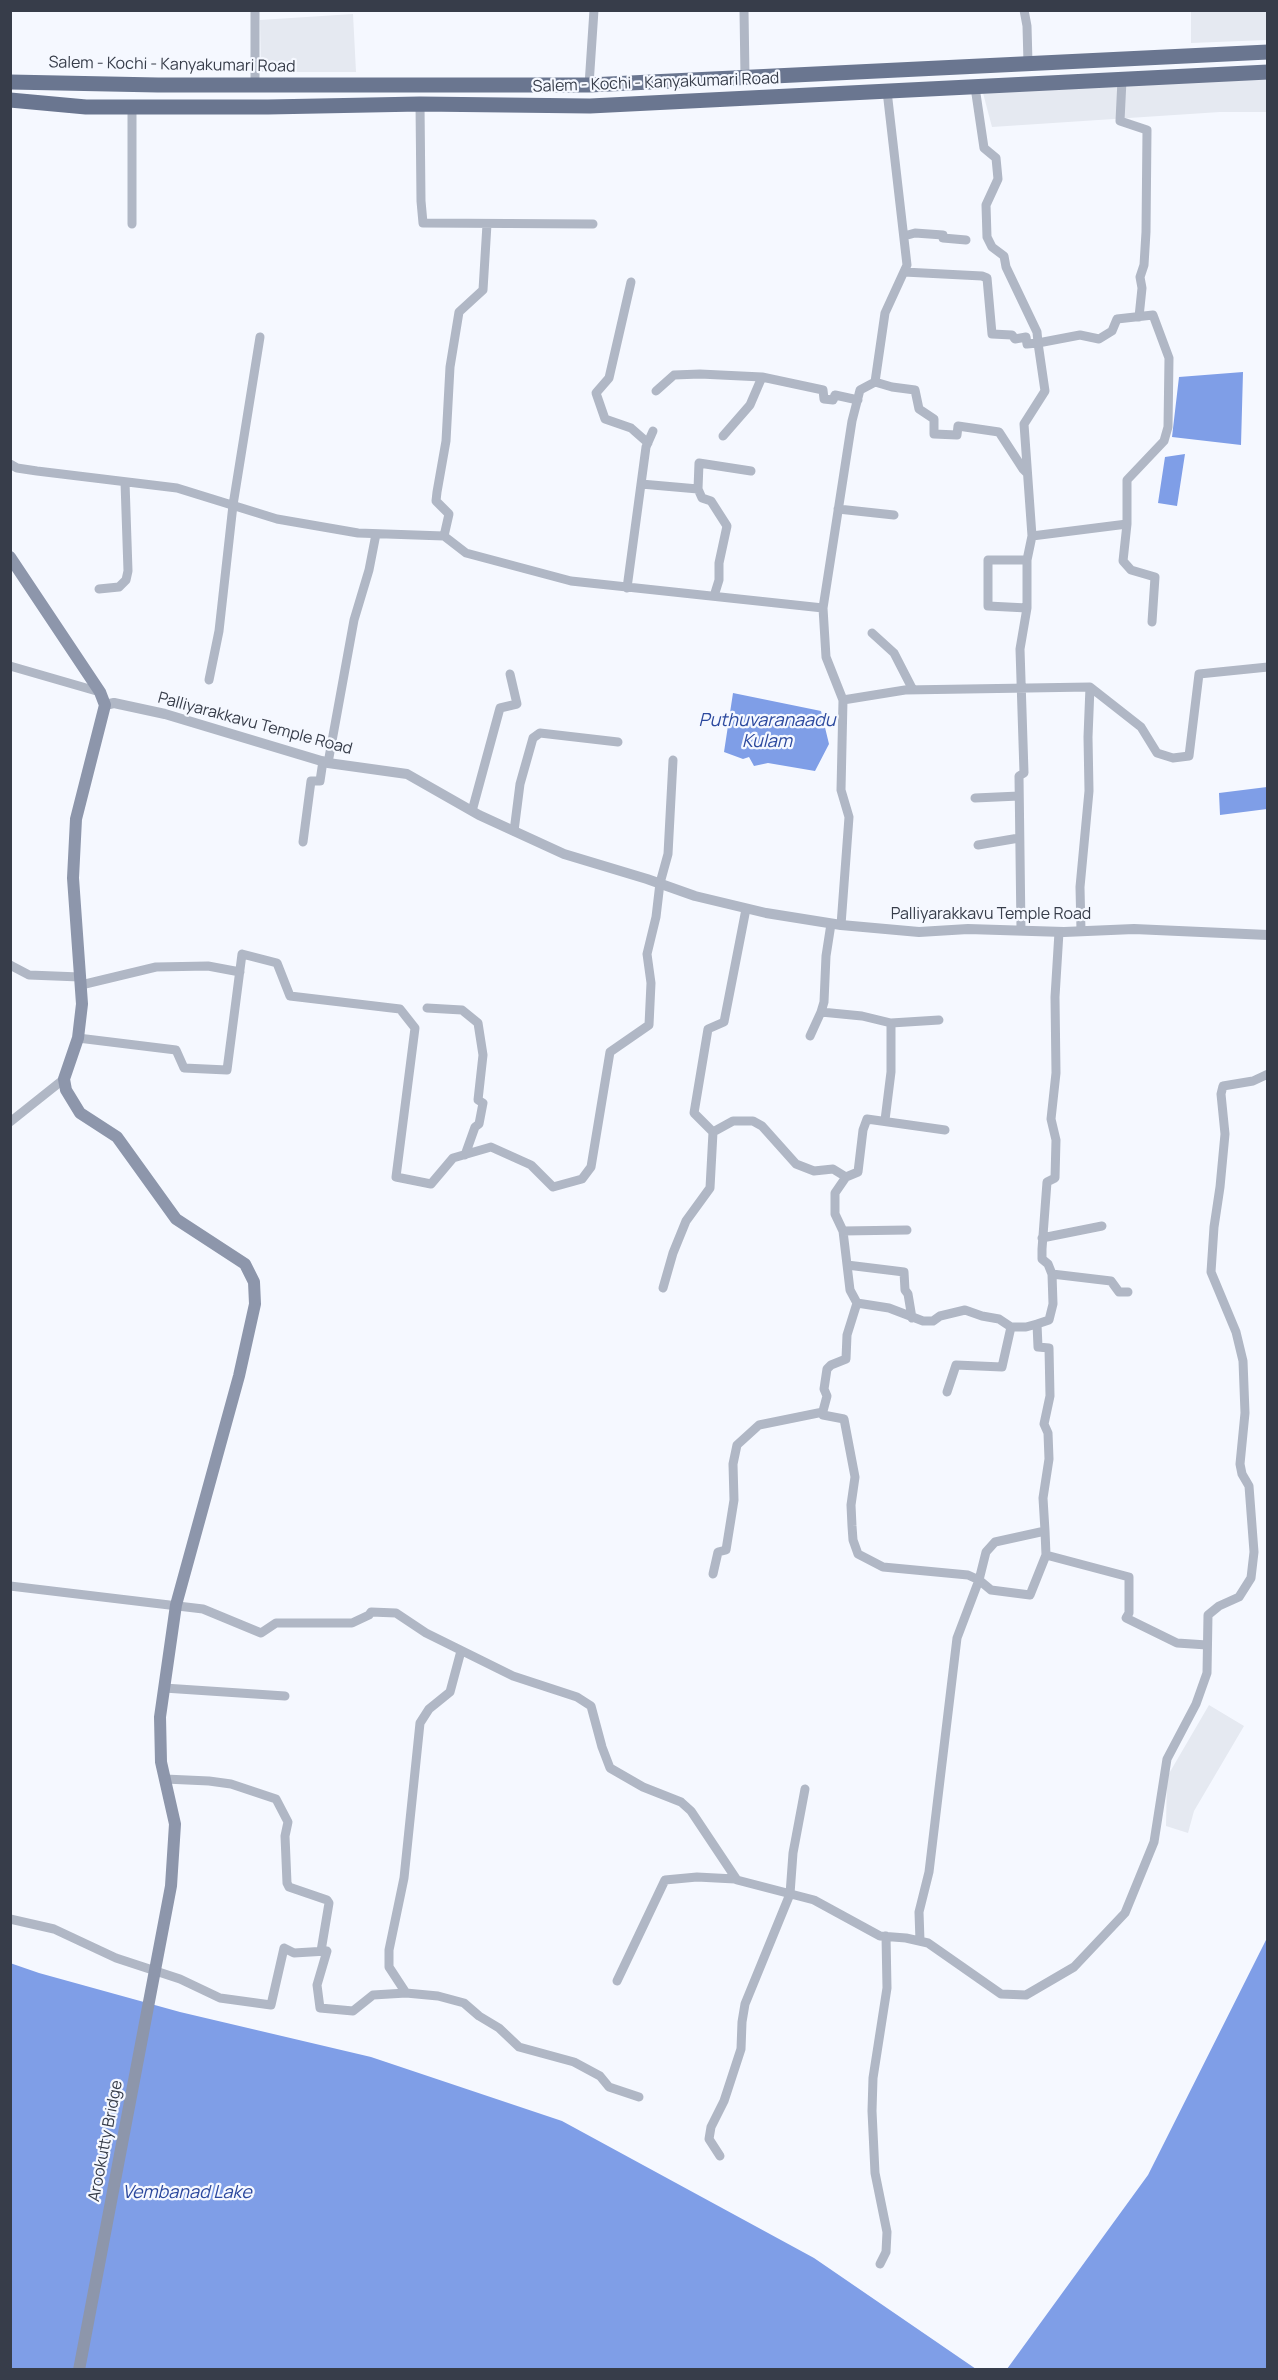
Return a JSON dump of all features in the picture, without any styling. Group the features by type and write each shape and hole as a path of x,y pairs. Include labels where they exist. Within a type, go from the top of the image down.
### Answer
{"highway":[{"name":"Salem - Kochi - Kanyakumari Road","path":"10,82 589,85 1268,52"},
{"name":"Salem - Kochi - Kanyakumari Road","path":"10,100 86,107 420,104 590,106 1268,72"},
{"path":"589,85 590,106"}],"main road":[{"path":"10,557 100,692 105,705 76,819 73,878 82,1004 78,1038 64,1079"},
{"name":"Arookutty Bridge","path":"64,1079 71,1102 80,1113 117,1137 176,1219 245,1264 254,1282 255,1304 239,1376 176,1605 160,1717 161,1762 175,1824 166,1920 79,2370"}],"street":[{"path":"255,10 255,85"},
{"path":"589,85 594,10"},
{"path":"744,10 745,77"},
{"path":"1024,10 1028,63"},
{"path":"1122,80 1120,121 1147,130 1146,232 1144,265 1140,277 1142,288 1139,317"},
{"path":"975,87 984,148 996,158 998,179 986,205 987,237 992,246 1004,256 1006,267 1036,332 1045,391 1024,424 1032,536 1027,560 1027,608 1020,649 1024,773 1019,776 1018,796 1021,930"},
{"path":"875,382 885,314 907,265 887,91"},
{"path":"420,104 423,223 592,224"},
{"path":"132,107 132,224"},
{"path":"444,536 449,514 436,501 446,441 450,367 459,312 483,290 487,224"},
{"path":"904,236 915,233 934,234 943,235 944,238 966,240"},
{"path":"904,272 987,278 992,334 1012,335 1015,339 1026,338 1028,344 1080,335 1100,339 1112,331 1118,319 1153,315 1169,358 1168,427 1164,441 1127,480 1127,524 1123,561 1131,570 1155,577 1152,622"},
{"path":"631,282 609,378 596,393 605,419 631,428 648,443"},
{"path":"209,680 219,632 233,505 260,337"},
{"path":"656,391 674,375 762,377 823,390 824,399 833,400 835,395 858,400"},
{"path":"723,436 750,405 762,377"},
{"path":"810,1036 824,1002 826,956 836,925 849,817 841,790 843,700 826,657 824,608 852,421 860,390 875,382 915,390 920,410 934,419 934,434 957,435 958,426 999,432 1027,473"},
{"path":"627,588 641,484 648,443 653,431"},
{"path":"10,464 27,470 177,488 277,519 358,533 444,536 466,553 571,581 824,608"},
{"path":"714,596 719,580 719,563 727,526 711,501 702,498 698,489 699,464 751,471"},
{"path":"99,589 119,587 126,580 128,571 125,482"},
{"path":"641,484 698,489"},
{"path":"838,509 894,515"},
{"path":"1032,536 1127,524"},
{"path":"303,842 311,781 320,781 325,762 354,620 369,570 376,534"},
{"path":"1027,560 988,560 988,606 1027,608"},
{"path":"872,633 894,653 913,690"},
{"path":"10,666 100,692"},
{"path":"843,700 913,690 1090,687 1141,727 1157,753 1173,758 1189,756 1198,674 1268,667"},
{"path":"472,811 500,708 518,704 510,674"},
{"path":"1081,931 1080,887 1089,791 1090,687"},
{"name":"Palliyarakkavu Temple Road","path":"105,705 114,703 165,714 325,762 407,774 472,811 564,854 695,896 746,909 836,925 919,932 968,928 1059,932 1134,929 1268,935"},
{"path":"513,831 520,784 533,738 540,733 618,742"},
{"path":"78,1038 176,1050 184,1068 227,1070 242,954 277,963 290,996 400,1009 415,1028 396,1177 431,1184 453,1158 491,1147 531,1165 553,1187 582,1179 591,1167 610,1052 649,1025 651,983 647,954 656,917 660,883 668,854 673,760"},
{"path":"975,798 1018,796"},
{"path":"978,845 1019,838"},
{"path":"663,1288 673,1253 686,1221 710,1188 713,1132 694,1113 708,1029 724,1022 746,909"},
{"path":"857,1303 889,1308 912,1318 933,1321 940,1316 964,1310 999,1319 1011,1328 1026,1328 1049,1320 1053,1305 1053,1274 1048,1264 1042,1259 1042,1238 1047,1182 1055,1178 1056,1140 1051,1119 1056,1073 1055,997 1059,932"},
{"path":"10,965 29,975 80,981 156,967 208,966 240,972"},
{"path":"427,1008 462,1010 478,1023 483,1055 478,1100 483,1103 479,1124 475,1127 465,1155"},
{"path":"820,1012 862,1016 891,1023 939,1020"},
{"path":"885,1120 891,1072 891,1023"},
{"path":"617,1981 665,1880 696,1877 735,1879 814,1900 880,1936 928,1943 1001,1994 1026,1995 1074,1967 1125,1913 1154,1842 1167,1759 1196,1704 1207,1673 1208,1615 1219,1606 1239,1597 1251,1578 1254,1552 1249,1486 1242,1474 1240,1464 1245,1413 1243,1360 1236,1332 1219,1297 1211,1272 1225,1134 1221,1095 1223,1086 1253,1081 1268,1074"},
{"path":"10,1122 64,1079"},
{"path":"823,1412 827,1396 824,1389 827,1369 846,1359 848,1335 857,1303 850,1290 843,1231 835,1214 835,1193 846,1177 858,1172 863,1130 867,1119 945,1130"},
{"path":"713,1132 733,1121 753,1121 762,1126 796,1164 814,1171 833,1169 846,1177"},
{"path":"1042,1238 1102,1226"},
{"path":"843,1231 907,1230"},
{"path":"846,1265 904,1272 904,1290 908,1294 912,1318"},
{"path":"1053,1274 1111,1281 1119,1292 1128,1292"},
{"path":"823,1412 824,1415 844,1419 855,1477 851,1505 853,1540 858,1554 883,1567 968,1575 979,1580 991,1590 1030,1595 1046,1555 1043,1490 1049,1459 1048,1433 1044,1424 1050,1396 1049,1348 1038,1347 1037,1324"},
{"path":"947,1392 956,1365 1002,1367 1011,1328"},
{"path":"712,1574 718,1552 726,1550 734,1500 734,1464 737,1445 759,1425 823,1412"},
{"path":"920,1941 919,1912 929,1872 957,1638 979,1580 986,1552 995,1542 1045,1531"},
{"path":"1046,1555 1129,1577 1129,1613 1126,1618 1177,1643 1207,1646"},
{"path":"10,1586 202,1609 261,1633 276,1623 352,1623 369,1615 370,1612 396,1613 426,1634 513,1676 577,1697 591,1706 610,1768 643,1787 681,1802 691,1811 735,1879"},
{"path":"406,1993 389,1967 389,1950 404,1878 416,1744 420,1723 429,1709 450,1692 461,1651"},
{"path":"164,1688 285,1696"},
{"path":"165,1779 231,1784 276,1799 288,1822 285,1836 289,1887 327,1900 329,1903 321,1951"},
{"path":"720,2156 709,2139 711,2127 724,2101 741,2049 745,2004 790,1894 793,1853 805,1789"},
{"path":"10,1919 54,1929 116,1958 180,1979 220,1998 271,2005 284,1948 294,1953 327,1951 317,1985 320,2008 353,2011 373,1995 406,1993 438,1996 464,2003 479,2016 500,2028 519,2047 574,2062 600,2076 609,2087 639,2097"},
{"path":"880,2264 886,2252 887,2232 875,2173 872,2111 873,2078 888,1988 886,1936"}],"shaded area":[{"path":"1191,11 1267,11 1267,40 1191,43"},
{"path":"353,14 356,72 261,72 260,20"},
{"path":"1267,79 1267,112 1220,112 992,127 983,93"},
{"path":"1209,1705 1244,1726 1194,1811 1188,1833 1166,1826 1167,1777"}],"water":[{"path":"1243,372 1241,445 1172,437 1179,377"},
{"path":"1185,454 1177,506 1158,503 1165,457"},
{"name":"Puthuvaranaadu Kulam","path":"733,693 821,711 829,744 815,771 768,763 754,766 749,757 743,759 724,752"},
{"path":"1267,787 1267,809 1220,815 1219,793"},
{"path":"1267,1938 1267,2369 1007,2369 1148,2175"},
{"name":"Vembanad Lake","path":"10,1963 180,2012 371,2057 562,2121 814,2258 976,2369 11,2369"}]}
